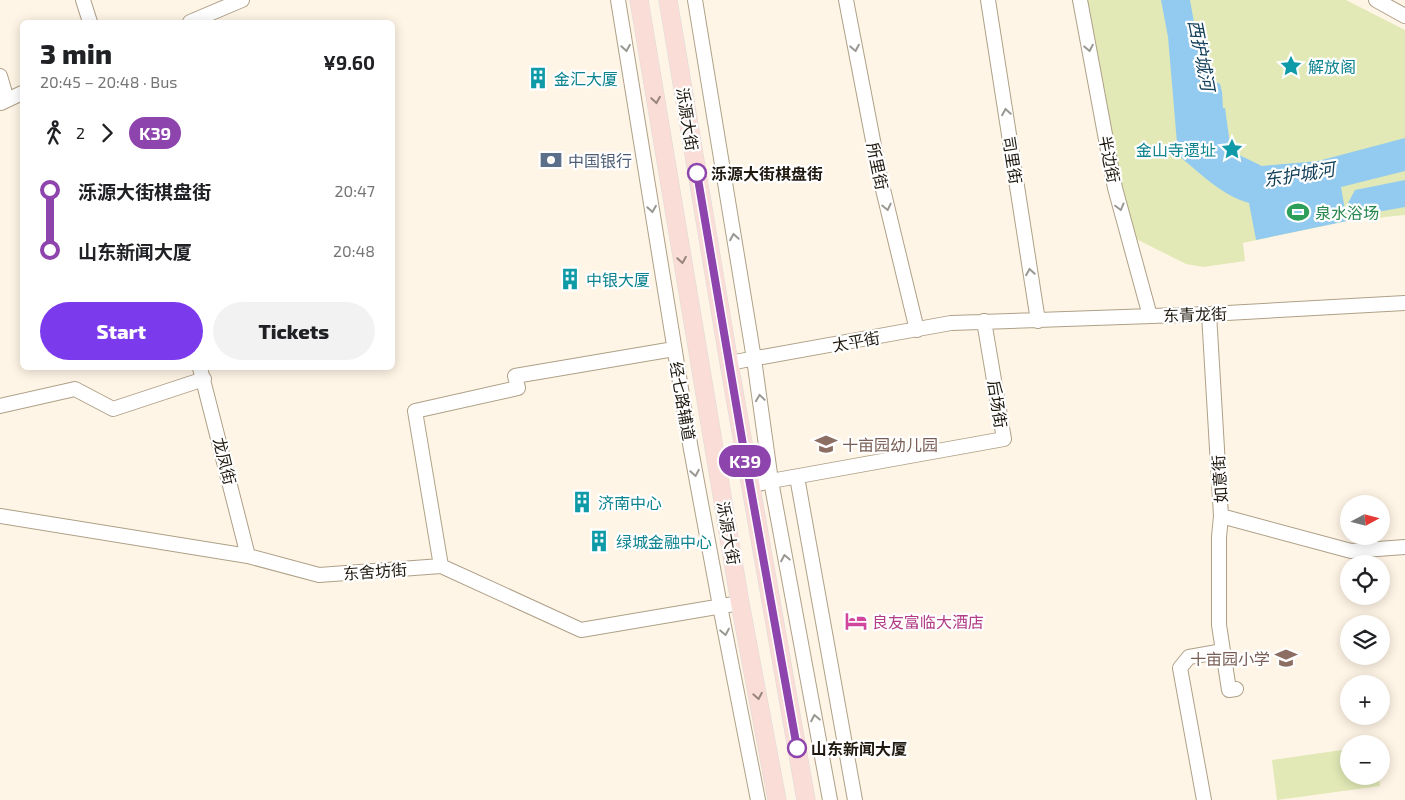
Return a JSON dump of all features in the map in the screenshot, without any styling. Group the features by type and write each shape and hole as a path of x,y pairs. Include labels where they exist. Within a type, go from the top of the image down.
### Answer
{"main road":[{"name":"泺源大街","path":"639,0 740,603 777,800"},
{"name":"泺源大街","path":"668,0 750,486 806,800"}],"street":[{"path":"83,0 89,20"},
{"name":"经七路辅道","path":"618,0 674,350 720,606 758,800"},
{"path":"695,0 754,359 771,481 830,800"},
{"name":"所里街","path":"846,0 880,177 917,330"},
{"name":"司里街","path":"988,0 1038,320"},
{"name":"半边街","path":"1080,0 1115,188 1150,316"},
{"path":"1376,0 1405,16"},
{"path":"194,20 236,1"},
{"path":"0,76 4,102 20,95"},
{"name":"东青龙街","path":"984,321 1209,314 1405,303"},
{"name":"如意街","path":"1209,314 1221,516 1351,551 1405,547"},
{"name":"太平街","path":"729,363 951,323 984,321"},
{"name":"后场街","path":"750,486 1004,440 984,321"},
{"path":"441,566 416,411 518,388 515,376 674,350"},
{"path":"0,406 75,389 113,408 202,373"},
{"name":"龙凤街","path":"202,373 248,556"},
{"path":"797,477 855,800"},
{"name":"东舍坊街","path":"0,516 248,556 319,575 441,566 581,630 740,603"},
{"path":"1221,516 1219,537 1219,625 1228,690 1236,689"},
{"path":"1204,800 1180,668 1189,657 1222,651"}],"green space":[{"path":"1082,0 1346,0 1405,30 1405,215 1347,221 1243,243 1245,261 1203,267 1186,264 1136,239 1112,162"},
{"path":"1340,750 1340,785 1380,786 1277,800 1272,760"}],"water":[{"path":"1161,0 1190,0 1195,28 1198,34 1204,36 1207,40 1209,46 1207,56 1213,68 1214,81 1220,84 1231,151 1262,166 1318,161 1405,138 1405,171 1341,187 1347,221 1256,240 1249,203 1220,189 1178,155 1168,37"},
{"path":"1405,180 1405,207 1383,211 1353,212 1348,203 1355,190"}],"bus line":[{"name":"K39","path":"697,173 797,748"}],"place":[{"name":"解放阁","path":"1291,66"},
{"name":"金汇大厦","path":"538,78"},
{"name":"金山寺遗址","path":"1232,149"},
{"name":"中国银行","path":"551,160"},
{"name":"泺源大街棋盘街","path":"697,173"},
{"name":"泉水浴场","path":"1298,212"},
{"name":"中银大厦","path":"570,279"},
{"name":"十亩园幼儿园","path":"826,444"},
{"name":"济南中心","path":"582,502"},
{"name":"绿城金融中心","path":"599,541"},
{"name":"良友富临大酒店","path":"856,621"},
{"name":"十亩园小学","path":"1286,658"},
{"name":"山东新闻大厦","path":"797,748"}],"water label":[{"name":"西护城河","path":"1202,55"},
{"name":"东护城河","path":"1299,174"}]}
